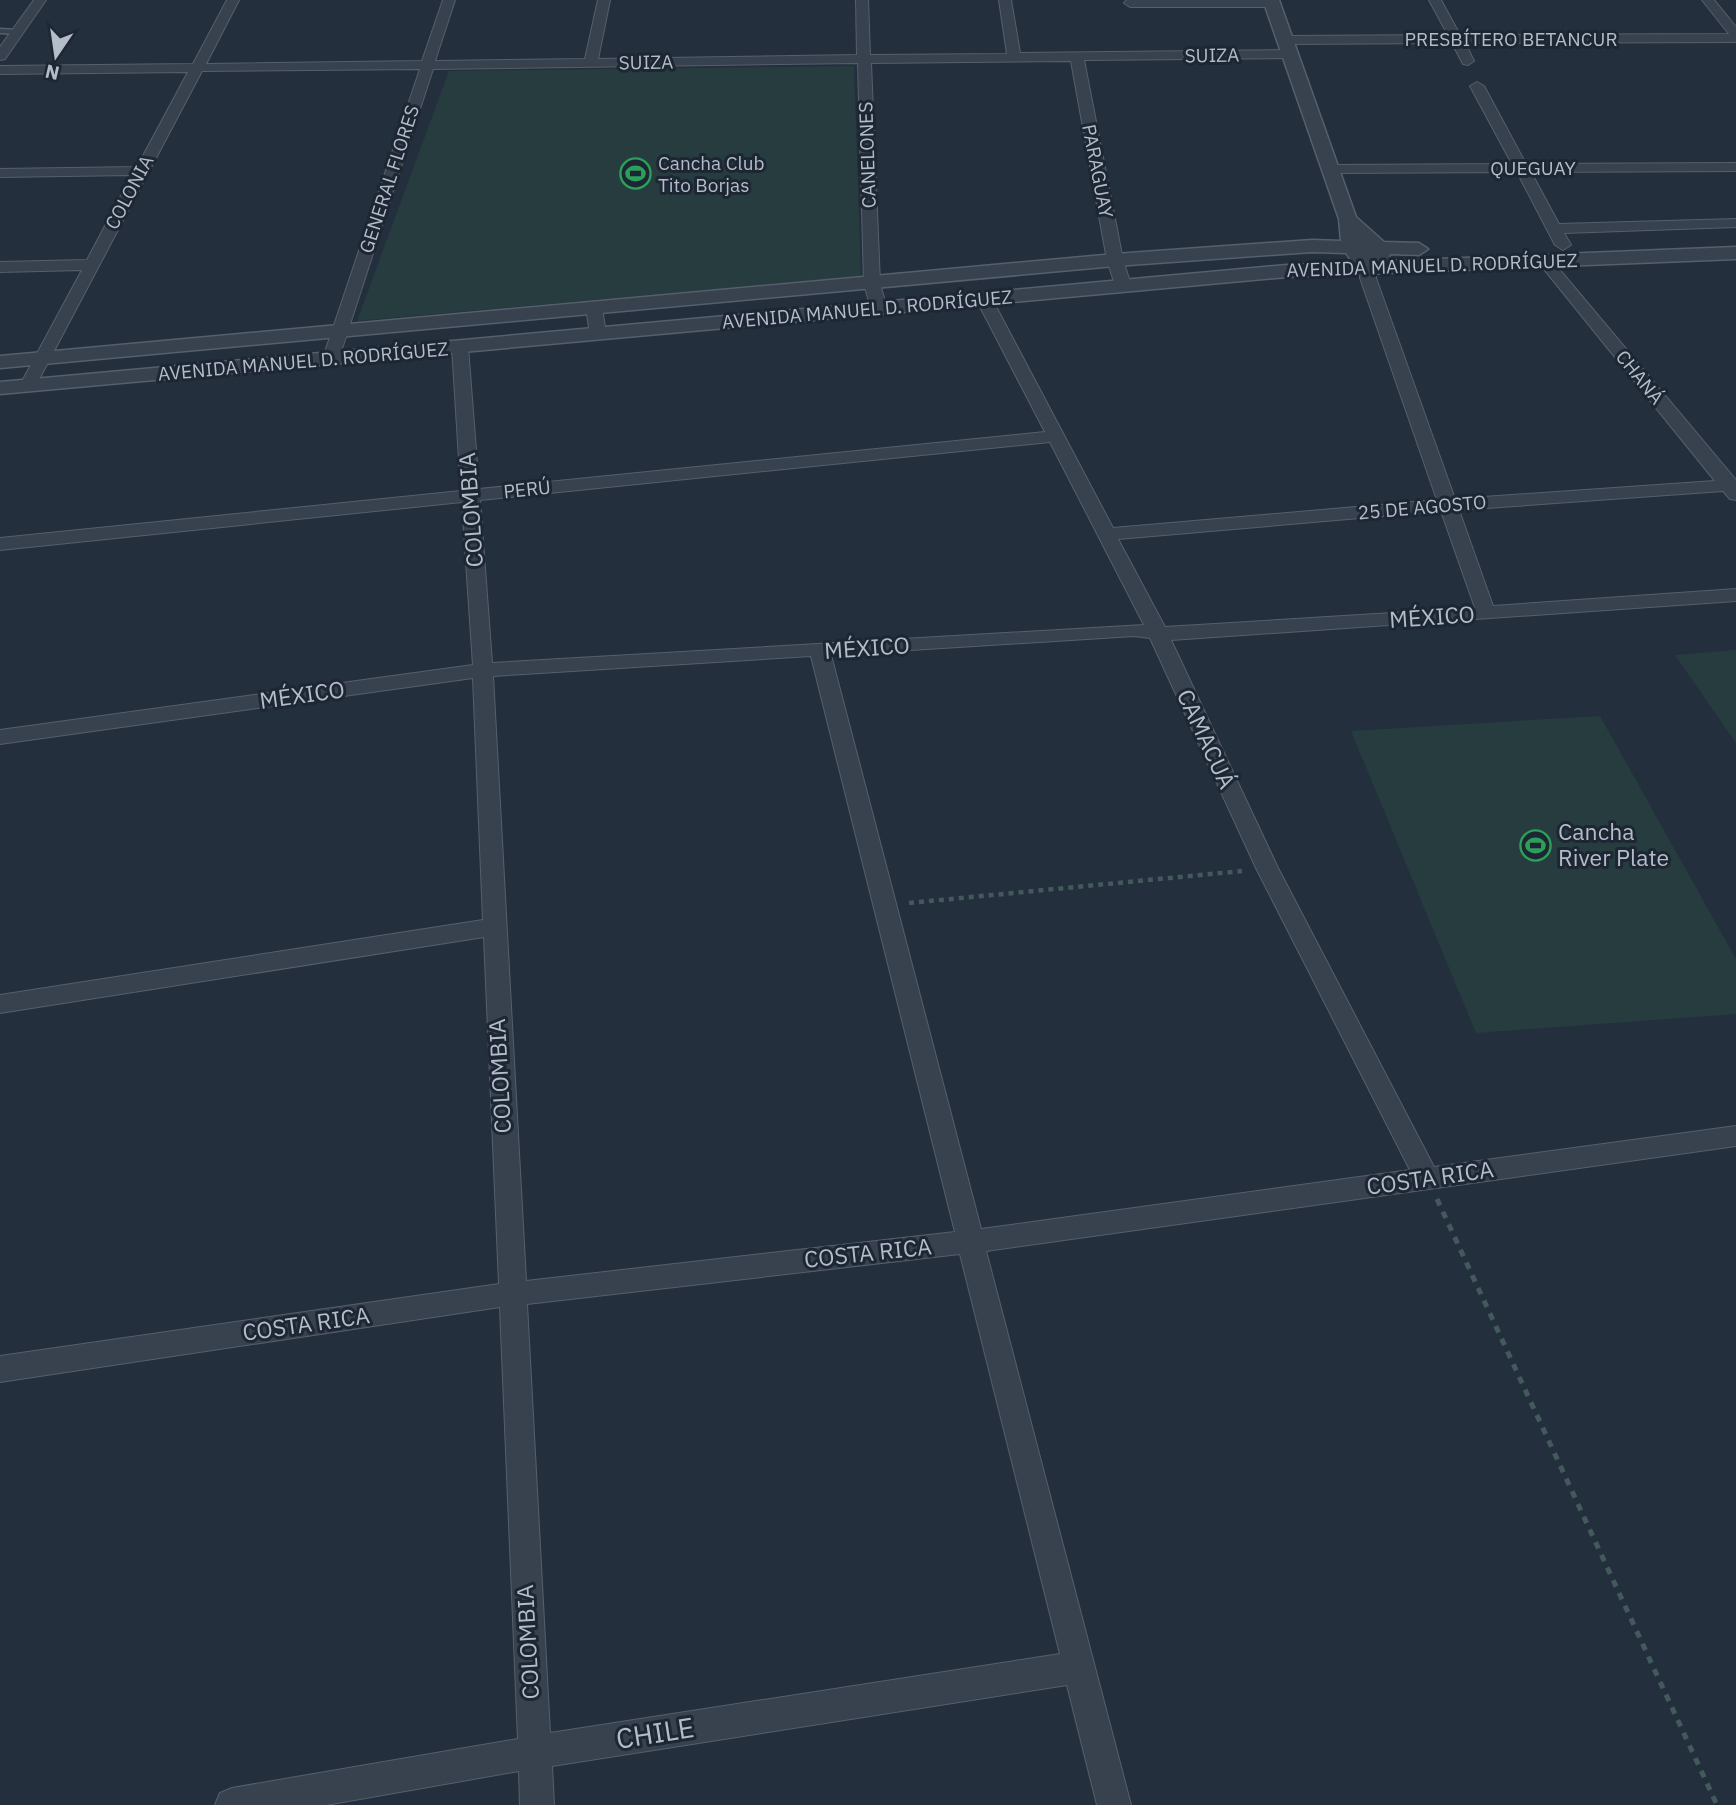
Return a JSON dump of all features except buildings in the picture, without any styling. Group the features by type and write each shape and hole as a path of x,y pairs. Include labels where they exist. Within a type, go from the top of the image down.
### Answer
{"street":[{"path":"0,56 40,0"},
{"name":"COLONIA","path":"28,385 139,171 233,0"},
{"name":"GENERAL FLORES","path":"331,358 449,0"},
{"path":"591,63 604,0"},
{"name":"CANELONES","path":"862,0 872,284 879,308"},
{"path":"1005,0 1014,57"},
{"path":"1435,0 1468,61"},
{"path":"1708,0 1736,37"},
{"path":"1130,3 1271,2 1348,219 1347,230 1352,246 1368,267 1368,278 1486,613"},
{"name":"PRESBÍTERO BETANCUR","path":"1289,47 1456,39 1736,37"},
{"name":"SUIZA","path":"0,71 1077,57 1289,47"},
{"name":"PARAGUAY","path":"1077,57 1115,260 1123,285"},
{"path":"1477,86 1558,237"},
{"name":"QUEGUAY","path":"1331,169 1736,167"},
{"path":"0,173 139,171"},
{"path":"1348,219 1379,246 1382,257 1368,267"},
{"name":"AVENIDA MANUEL D. RODRÍGUEZ","path":"0,362 1115,260 1312,246 1448,250 1558,237 1736,223"},
{"name":"AVENIDA MANUEL D. RODRÍGUEZ","path":"1558,237 1736,238"},
{"name":"AVENIDA MANUEL D. RODRÍGUEZ","path":"0,388 1123,285 1368,267 1736,253"},
{"name":"CHANÁ","path":"1544,260 1734,488"},
{"path":"0,267 91,265"},
{"name":"CAMACUÁ","path":"984,299 1158,632 1267,868 1427,1179"},
{"path":"594,308 597,334"},
{"name":"COLOMBIA","path":"460,347 483,670 493,927 537,1805"},
{"name":"PERÚ","path":"0,544 1054,436"},
{"name":"25 DE AGOSTO","path":"1108,534 1448,505 1734,488"},
{"name":"MÉXICO","path":"0,737 483,670 1134,630 1178,635 1736,595"},
{"path":"820,651 1114,1805"},
{"path":"0,1004 493,927"},
{"name":"COSTA RICA","path":"0,1369 511,1294 970,1242 1736,1136"},
{"name":"CHILE","path":"232,1805 534,1752 1079,1667"}],"lane":[{"path":"0,31 17,32"}],"path":[{"path":"884,905 1267,868"},
{"path":"1427,1179 1717,1805"}],"green space":[{"name":"Cancha Club Tito Borjas","path":"854,66 861,276 357,321 449,71"},
{"path":"1736,650 1736,743 1675,655"},
{"name":"Cancha River Plate","path":"1600,716 1736,959 1736,1014 1476,1033 1351,731"}],"place":[{"name":"Cancha Club Tito Borjas","path":"635,174"},
{"name":"Cancha River Plate","path":"1535,845"}]}
